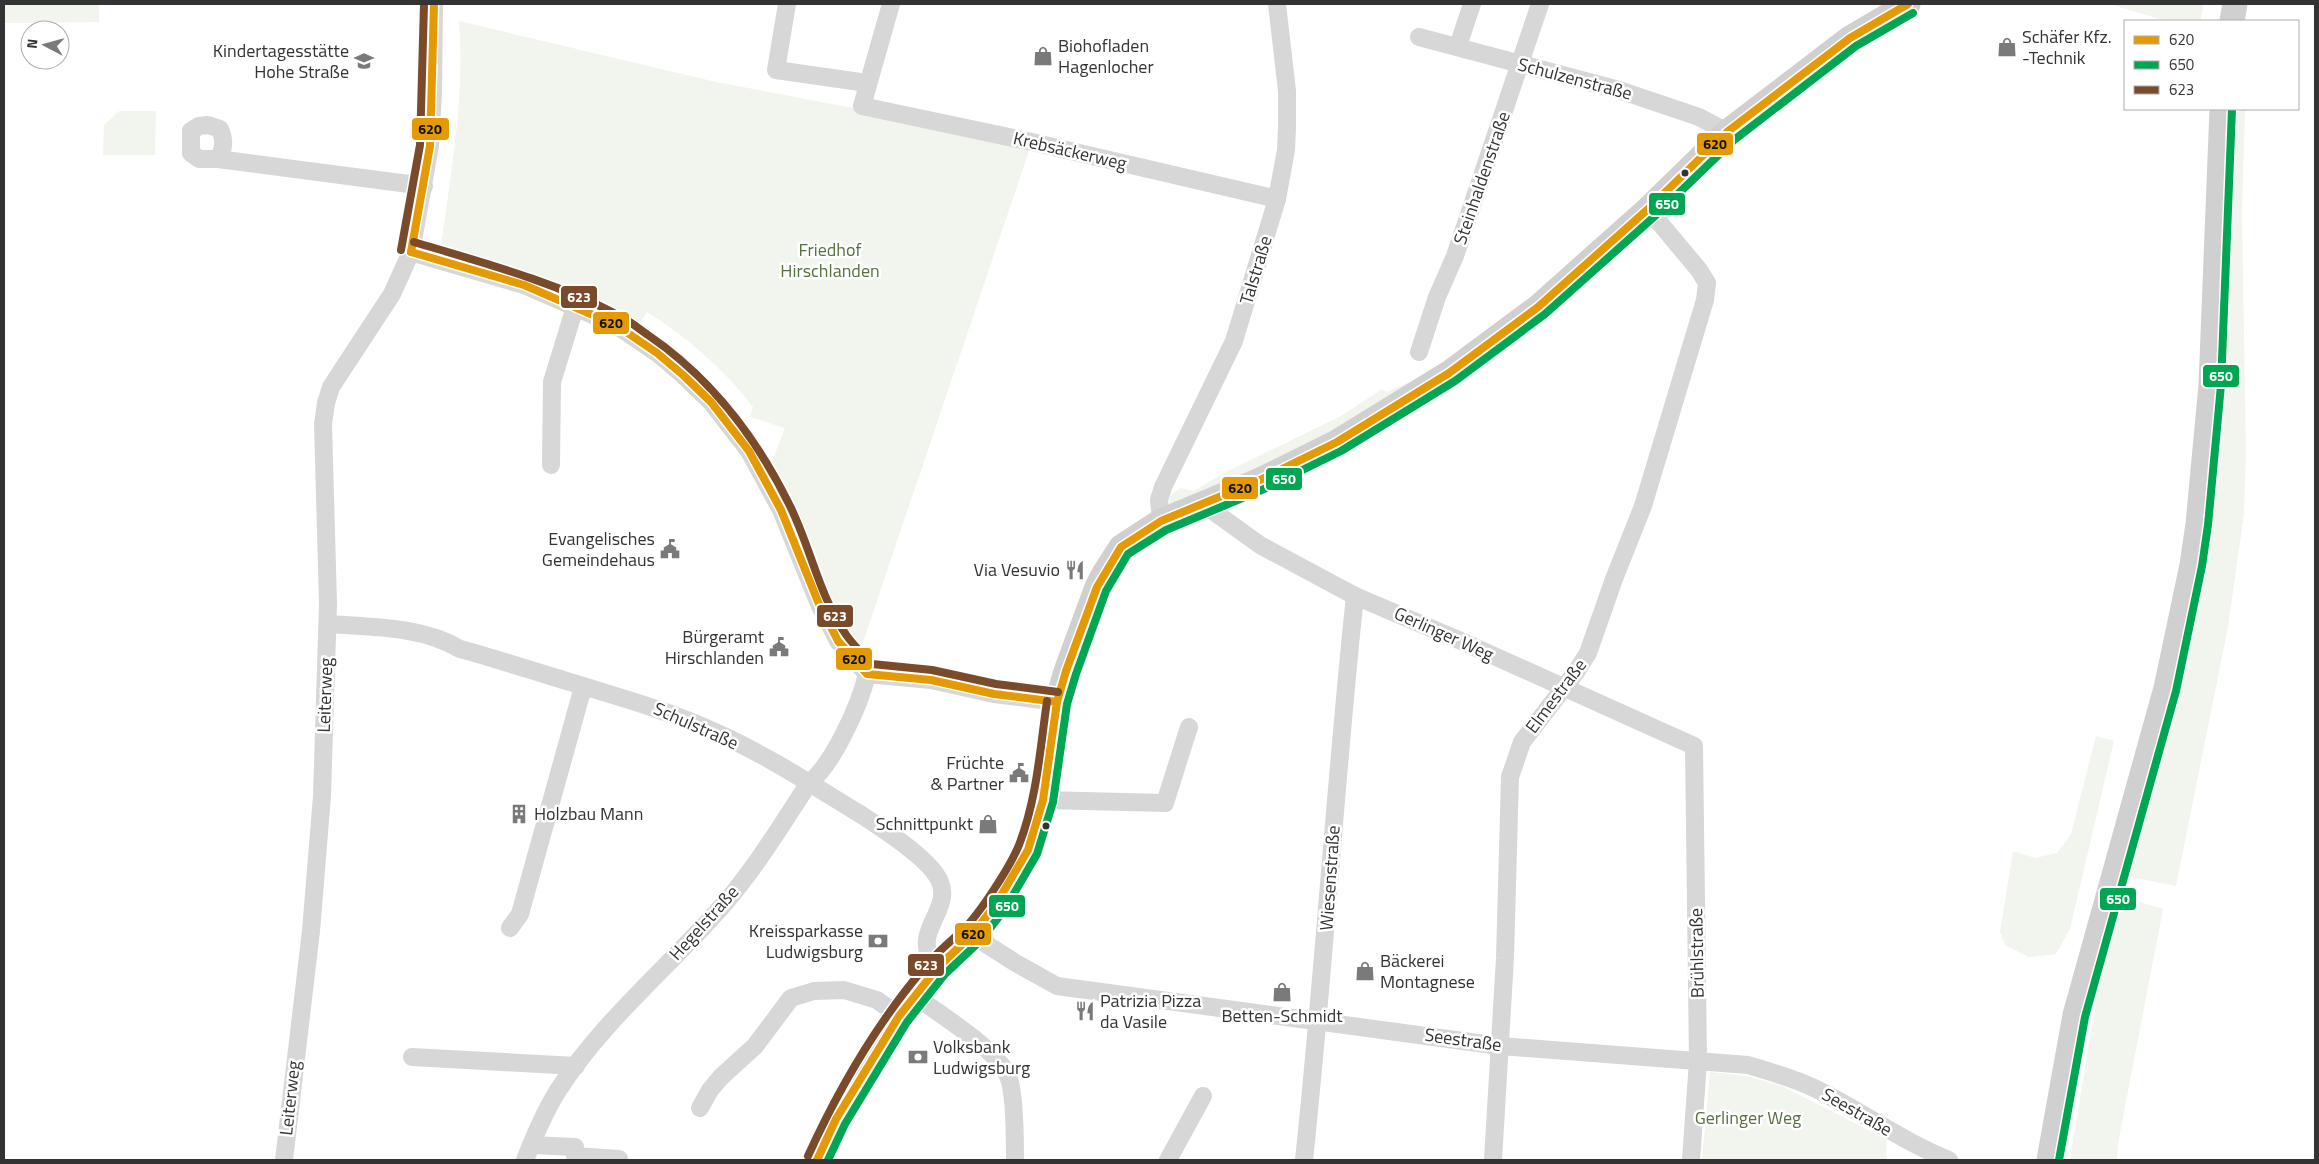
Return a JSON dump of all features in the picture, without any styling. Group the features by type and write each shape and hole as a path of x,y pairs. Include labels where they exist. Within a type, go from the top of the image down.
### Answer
{"street":[{"name":"Leiterweg","path":"284,1160 311,932 322,796 328,624 323,424 326,403 331,387 392,294 411,252 430,146 434,4"},
{"path":"787,4 776,70 867,83 891,4"},
{"name":"Talstraße","path":"1161,521 1159,500 1163,488 1234,341 1277,199 1286,150 1287,91 1277,4"},
{"path":"1458,46 1472,4"},
{"name":"Steinhaldenstraße","path":"1419,352 1437,297 1455,256 1540,4"},
{"path":"816,1160 836,1119 899,1016 938,967 972,935 996,904 1028,850 1043,800 1057,702 1085,616 1105,572 1121,547 1161,521 1260,480 1337,442 1449,373 1538,307 1648,209 1727,132 1850,38 1908,4"},
{"path":"2232,20 2235,4"},
{"name":"Schulzenstraße","path":"1419,37 1458,46 1663,104 1699,117 1727,132"},
{"name":"Krebsäckerweg","path":"867,83 862,106 1032,142 1277,199"},
{"path":"2049,1160 2075,1015 2166,688 2192,565 2212,385 2222,110"},
{"path":"218,159 424,186"},
{"name":"Elmestraße","path":"1494,1160 1509,865 1510,777 1522,742 1588,653 1643,506 1705,300 1706,283 1699,270 1648,209"},
{"path":"411,252 524,286 616,325 657,353 711,402 749,451 781,510 819,604 838,641 867,674 931,680 994,694 1057,702"},
{"path":"551,464 552,382 575,307"},
{"name":"Gerlinger Weg","path":"1203,504 1260,545 1355,596 1461,641 1694,746"},
{"name":"Wiesenstraße","path":"1304,1160 1319,1020 1343,707 1355,596"},
{"name":"Schulstraße","path":"328,624 389,628 446,640 460,648 652,706 717,732 809,782 904,845 929,867 940,882 943,894 928,935 928,953 938,967"},
{"name":"Hegelstraße","path":"528,1152 543,1116 576,1066 630,1003 724,904 763,854 809,782 818,775 850,721 863,694 867,674"},
{"path":"510,928 520,914 583,686"},
{"path":"1043,800 1165,803 1189,727"},
{"name":"Brühlstraße","path":"1691,1160 1698,1061 1694,746"},
{"name":"Seestraße","path":"972,935 1014,962 1057,986 1500,1046 1748,1066 1784,1076 1813,1088 1916,1146 1949,1160"},
{"path":"700,1108 715,1084 755,1046 790,998 814,990 844,990 877,1000 899,1016"},
{"path":"914,996 1002,1064 1010,1084 1016,1140 1015,1160"},
{"path":"412,1057 576,1066"},
{"path":"1168,1160 1203,1096"},
{"path":"528,1152 575,1147 575,1156 619,1159"}],"green space":[{"path":"4,4 99,4 99,22 20,20 20,23 4,23"},
{"path":"2109,4 2204,4 2200,20 2164,20"},
{"name":"Friedhof Hirschlanden","path":"459,21 716,82 1032,142 861,648 832,607 814,548 788,488 772,462 785,428 750,417 753,407 730,379 691,343 647,312 640,323 592,299 542,279 441,246 459,106"},
{"path":"2245,110 2242,212 2246,454 2244,513 2228,627 2176,886 2125,876 2159,765 2205,568 2224,427 2237,111"},
{"path":"119,111 156,111 155,155 103,155 104,125"},
{"path":"1433,371 1343,427 1176,508 1169,504 1170,496 1180,488 1194,491 1224,473 1341,416 1382,389 1387,392"},
{"path":"2096,736 2114,741 2070,929 2056,954 2029,957 2005,945 2000,932 2013,851 2035,858 2057,853 2071,834"},
{"path":"2120,896 2163,909 2119,1138 2117,1160 2070,1160 2101,969"},
{"name":"Gerlinger Weg","path":"1710,1072 1747,1076 1782,1086 1886,1139 1887,1160 1702,1160"}],"transit line":[{"name":"623","path":"401,250 420,145 424,4"},
{"name":"620","path":"411,252 430,146 434,4"},
{"name":"620","path":"817,1160 836,1119 899,1016 938,967 972,935 996,904 1028,850 1043,800 1057,702 1066,671 1097,587 1121,547 1161,521 1260,480 1337,442 1449,373 1538,307 1648,209 1727,132 1850,38 1908,4"},
{"name":"650","path":"828,1160 845,1124 907,1022 945,974 980,941 1005,909 1037,854 1053,802 1067,704 1076,674 1106,591 1128,554 1166,530 1264,489 1341,451 1455,381 1545,314 1655,216 1734,140 1856,46 1913,13"},
{"name":"650","path":"2059,1160 2085,1017 2176,691 2202,566 2208,525 2221,385 2232,110"},
{"name":"623","path":"414,242 519,274 595,304 631,323 692,370 730,410 762,455 789,504 830,606 850,640 872,664 932,670 996,684 1058,692"},
{"name":"620","path":"411,252 524,285 616,325 657,353 683,375 711,402 749,451 781,510 819,604 838,641 867,674 931,680 994,694 1057,702"},
{"name":"623","path":"808,1156 847,1079 878,1029 930,961 978,913 1015,854 1025,828 1034,792 1047,701"}],"place":[{"name":"Schäfer Kfz. -Technik","path":"2007,47"},
{"name":"Biohofladen Hagenlocher","path":"1043,56"},
{"name":"Kindertagesstätte Hohe Straße","path":"364,61"},
{"name":"Evangelisches Gemeindehaus","path":"670,549"},
{"name":"Via Vesuvio","path":"1075,570"},
{"name":"Bürgeramt Hirschlanden","path":"779,647"},
{"name":"Früchte & Partner","path":"1019,773"},
{"name":"Holzbau Mann","path":"519,814"},
{"name":"Schnittpunkt","path":"988,824"},
{"name":"Kreissparkasse Ludwigsburg","path":"878,941"},
{"name":"Bäckerei Montagnese","path":"1365,971"},
{"name":"Betten-Schmidt","path":"1282,992"},
{"name":"Patrizia Pizza da Vasile","path":"1085,1011"},
{"name":"Volksbank Ludwigsburg","path":"918,1057"}]}
